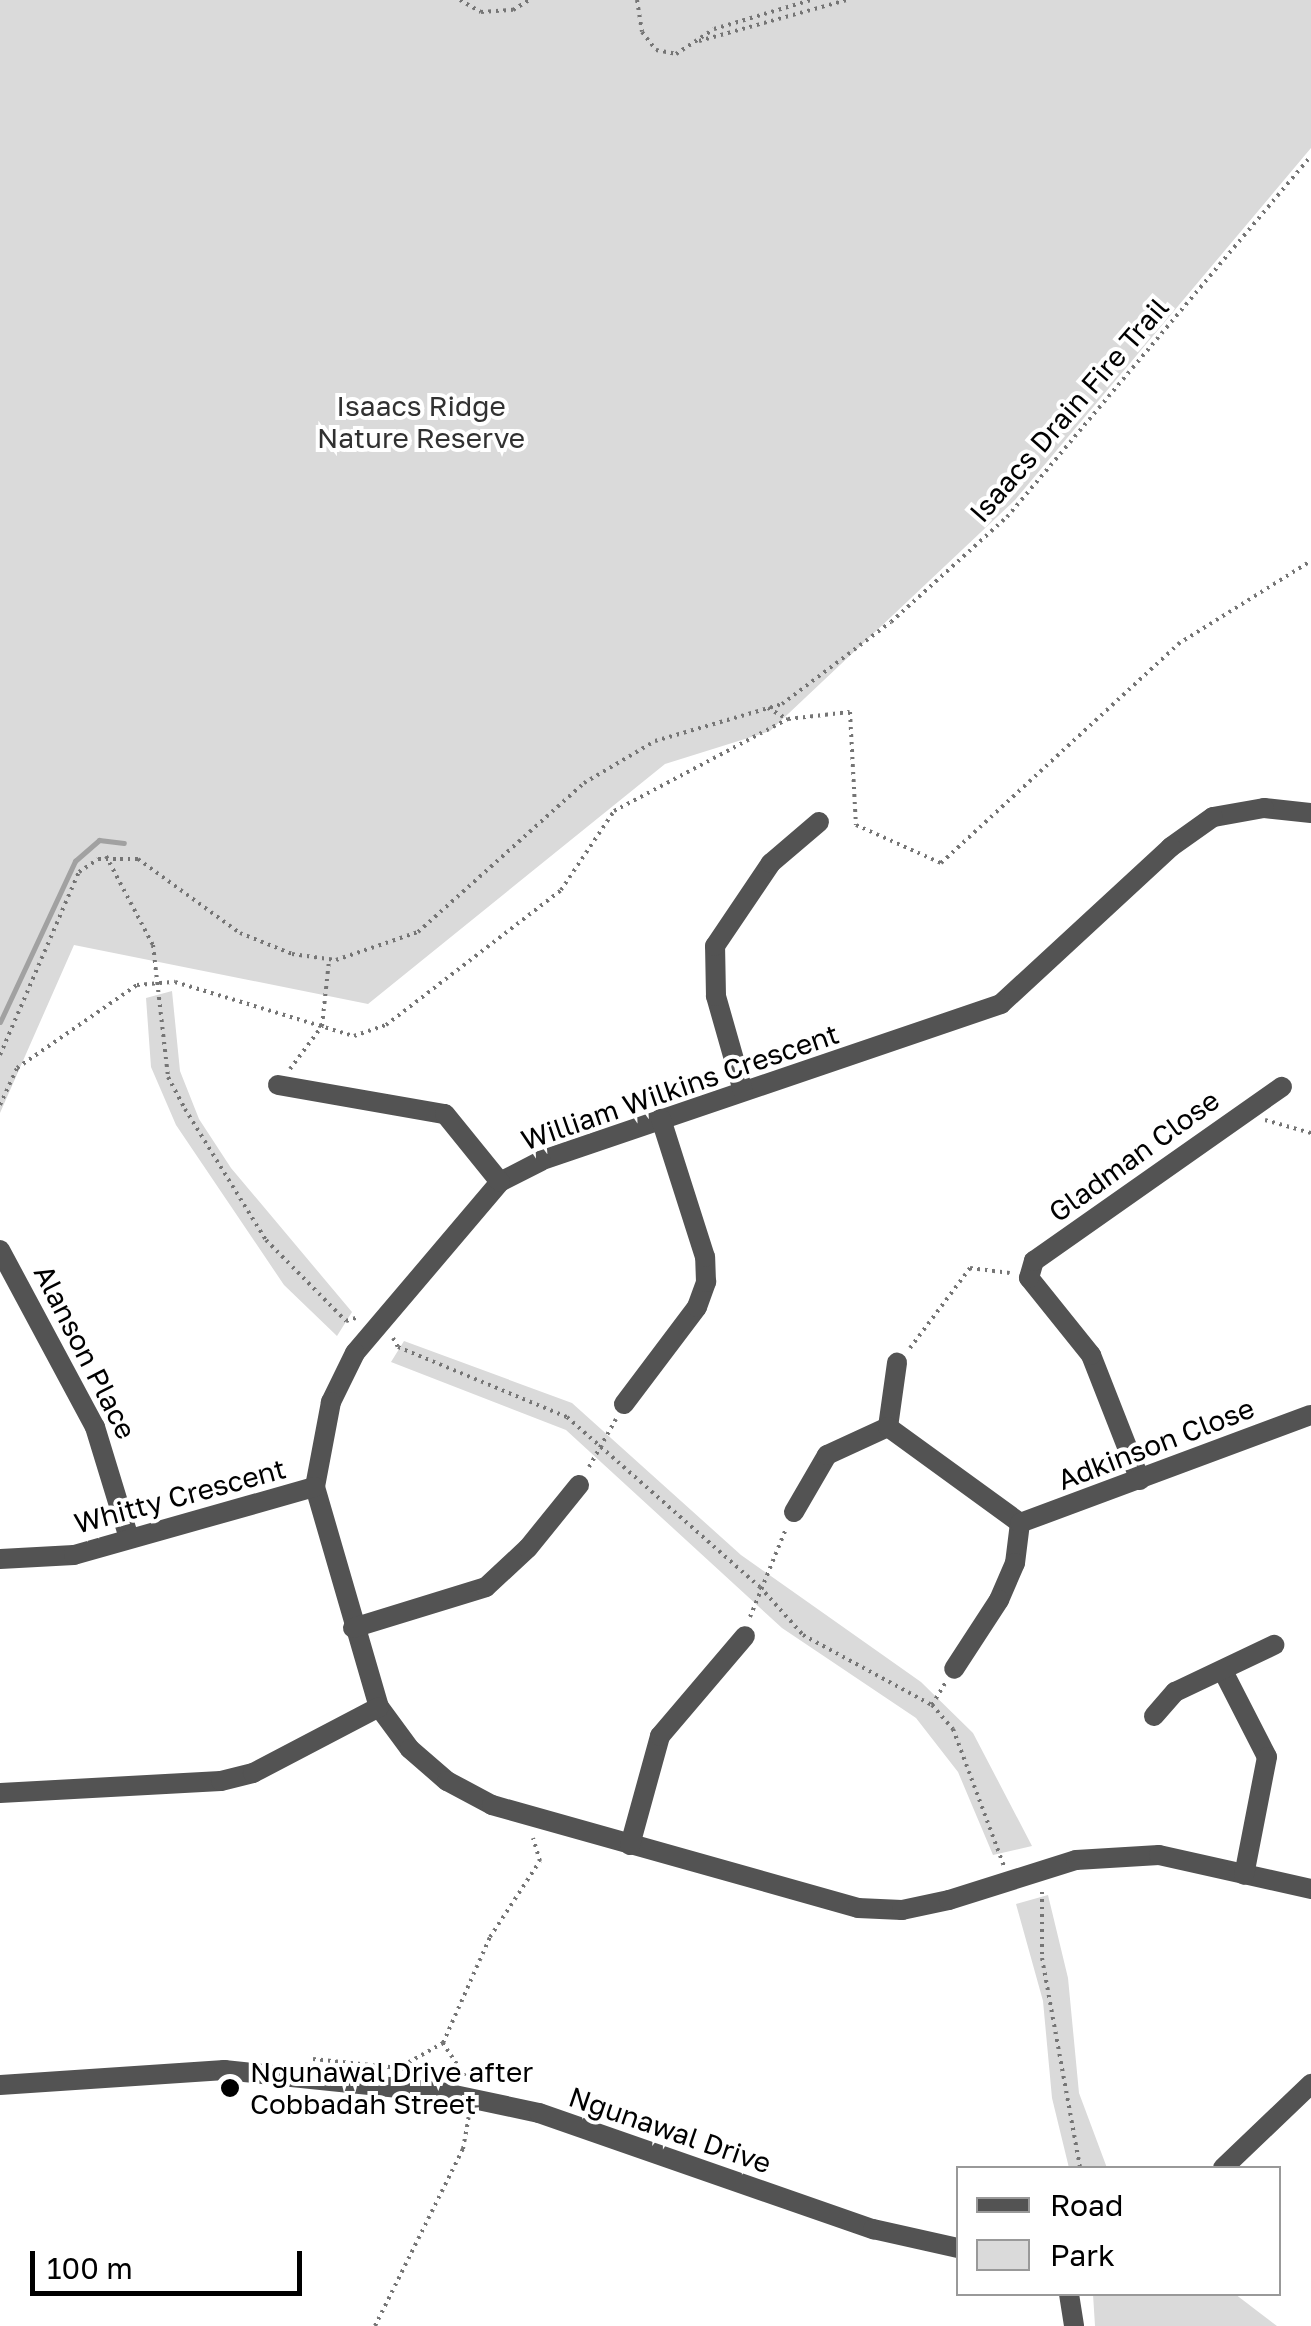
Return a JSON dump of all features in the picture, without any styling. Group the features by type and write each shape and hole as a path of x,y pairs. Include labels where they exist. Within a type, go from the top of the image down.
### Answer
{"street":[{"name":"William Wilkins Crescent","path":"1311,813 1264,808 1213,817 1171,847 1001,1004 541,1160 500,1182 384,1330 354,1353 331,1402 315,1487 352,1628 379,1707 410,1749 447,1781 492,1805 858,1908 902,1910 1076,1860 1158,1856 1311,1889"},
{"path":"743,1091 716,996 715,946 771,864 819,822"},
{"path":"278,1086 445,1114 500,1182"},
{"name":"Gladman Close","path":"1021,1276 1034,1261 1282,1087"},
{"path":"624,1404 697,1307 706,1282 705,1256 661,1120"},
{"name":"Alanson Place","path":"0,1250 95,1426 129,1538"},
{"path":"1021,1276 1091,1355 1140,1480"},
{"path":"888,1426 898,1364"},
{"name":"Adkinson Close","path":"1020,1524 1311,1414"},
{"path":"794,1512 826,1455 888,1426"},
{"path":"888,1426 1020,1524 1016,1563 999,1600 954,1669"},
{"path":"352,1628 486,1587 528,1548 579,1484"},
{"name":"Whitty Crescent","path":"0,1559 74,1555 315,1487"},
{"path":"630,1844 660,1736 744,1636"},
{"path":"1154,1716 1175,1692 1274,1645"},
{"path":"1224,1672 1267,1757 1244,1874"},
{"path":"0,1793 222,1781 253,1773 379,1707"},
{"name":"Ngunawal Drive","path":"0,2085 224,2070 444,2092 540,2113 873,2230 956,2248"},
{"path":"1224,2166 1311,2084"},
{"path":"1069,2296 1074,2326"}],"path":[{"path":"460,0 481,12 513,10 529,0"},
{"path":"637,0 642,32 656,50 676,54 714,29 812,0"},
{"path":"700,41 847,0"},
{"name":"Isaacs Drain Fire Trail","path":"106,856 138,859 240,934 292,954 329,960 418,932 584,783 655,741 768,708 891,622 1008,517 1311,156"},
{"path":"0,1105 17,1068 137,985 175,982 354,1036 386,1024 561,890 614,811 788,720 850,712 856,826 941,863 1178,644 1311,561"},
{"path":"768,708 788,720"},
{"path":"0,1055 79,872 106,856 153,944 168,1077 228,1184 266,1240 346,1322 368,1314 398,1347 511,1390 567,1417 760,1586 804,1635 932,1704 953,1729 1021,1874 1045,1914 1042,1958 1080,2166"},
{"path":"278,1086 322,1026 329,960"},
{"path":"1242,1112 1311,1132"},
{"path":"898,1364 970,1268 1021,1276"},
{"path":"579,1484 624,1404"},
{"path":"744,1636 760,1586 794,1512"},
{"path":"932,1704 954,1669"},
{"path":"990,1875 1021,1874"},
{"path":"402,2066 444,2043"}],"green space":[{"name":"Isaacs Ridge Nature Reserve","path":"0,0 1311,0 1311,148 1015,500 770,731 665,764 368,1004 74,945 0,1113"},
{"path":"172,991 180,1071 199,1119 231,1168 352,1312 337,1336 284,1285 176,1125 151,1067 146,998"},
{"path":"404,1341 572,1403 741,1555 921,1682 973,1733 1032,1846 993,1855 958,1772 916,1718 782,1628 566,1430 391,1362"},
{"path":"1048,1895 1068,1978 1079,2093 1106,2166 1069,2166 1052,2098 1043,2001 1016,1904"},
{"path":"1093,2296 1238,2296 1277,2326 1095,2326"}],"waterway":[{"path":"0,1022 75,861 99,840 124,843"}],"place":[{"name":"Ngunawal Drive after Cobbadah Street","path":"230,2088"}]}
